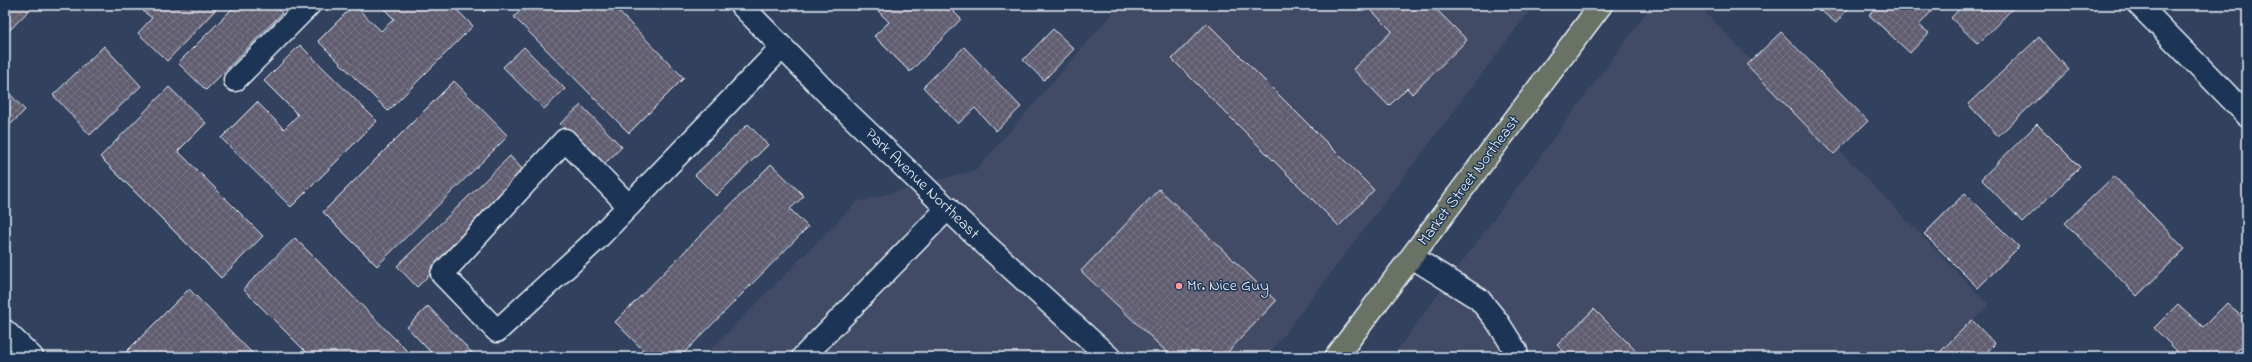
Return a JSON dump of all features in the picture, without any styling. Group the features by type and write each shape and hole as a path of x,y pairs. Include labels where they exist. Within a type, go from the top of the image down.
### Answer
{"main road":[{"name":"Market Street Northeast","path":"1336,357 1601,5"}],"street":[{"path":"235,80 309,5"},
{"name":"Park Avenue Northeast","path":"740,5 782,48 948,208 1109,357"},
{"path":"2139,5 2243,104"},
{"path":"629,206 566,140 442,274 497,331 596,240 629,206 782,48"},
{"path":"803,357 948,208"},
{"path":"1412,257 1479,299 1497,321 1516,351 1517,357"},
{"path":"5,331 32,357"}],"shaded area":[{"path":"1120,5 1534,5 1267,357 703,357 857,202 976,170"},
{"path":"1652,5 1698,5 1989,305 1938,357 1392,357"}],"building":[{"path":"5,5 34,5 5,35"},
{"path":"149,5 220,5 167,61 138,33 152,18 143,11"},
{"path":"236,5 273,5 282,13 206,90 178,63"},
{"path":"354,5 381,31 394,19 380,5 452,5 473,26 388,111 318,41"},
{"path":"477,5 491,5 484,12"},
{"path":"526,5 612,5 684,78 629,133 514,17"},
{"path":"872,5 947,5 961,19 910,72 874,36 889,22"},
{"path":"1366,5 1432,5 1467,40 1412,94 1407,88 1389,106 1353,69 1392,31"},
{"path":"1814,5 1851,5 1836,23"},
{"path":"1878,5 1937,5 1919,25 1929,33 1910,53 1869,15"},
{"path":"1963,5 2016,5 1978,44 1951,18"},
{"path":"1207,23 1374,190 1339,226 1172,59"},
{"path":"1053,29 1074,49 1044,80 1023,60"},
{"path":"1781,32 1868,121 1834,154 1747,65"},
{"path":"2039,37 2069,70 1998,136 1968,104"},
{"path":"300,45 377,121 291,207 221,138 257,102 284,129 298,115 264,81"},
{"path":"104,46 141,86 90,135 53,95"},
{"path":"524,47 565,89 544,109 503,67"},
{"path":"964,47 1021,107 996,131 975,108 958,124 923,87"},
{"path":"454,81 508,136 377,266 323,212"},
{"path":"169,87 206,123 178,151 263,236 221,278 100,157"},
{"path":"5,89 25,110 5,130"},
{"path":"581,105 622,147 601,167 560,124"},
{"path":"748,124 768,145 716,196 695,175"},
{"path":"2037,124 2080,167 2023,222 1981,179"},
{"path":"510,156 530,177 417,287 397,266"},
{"path":"771,164 804,196 790,209 808,227 680,357 650,357 615,322"},
{"path":"2114,176 2185,249 2137,296 2065,223"},
{"name":"Mr. Nice Guy","path":"1159,189 1276,301 1223,357 1172,357 1081,271"},
{"path":"1965,193 2019,247 1978,288 1924,234"},
{"path":"295,238 412,356 311,357 243,289"},
{"path":"189,289 256,357 121,357"},
{"path":"2227,303 2247,322 2247,341 2231,357 2171,357 2177,351 2154,328 2178,304 2203,327"},
{"path":"428,306 476,357 435,357 407,327"},
{"path":"1594,309 1642,357 1569,357 1557,345"},
{"path":"1972,320 1995,344 1982,357 1935,357"}],"place":[{"name":"Mr. Nice Guy","path":"1179,286"}]}
